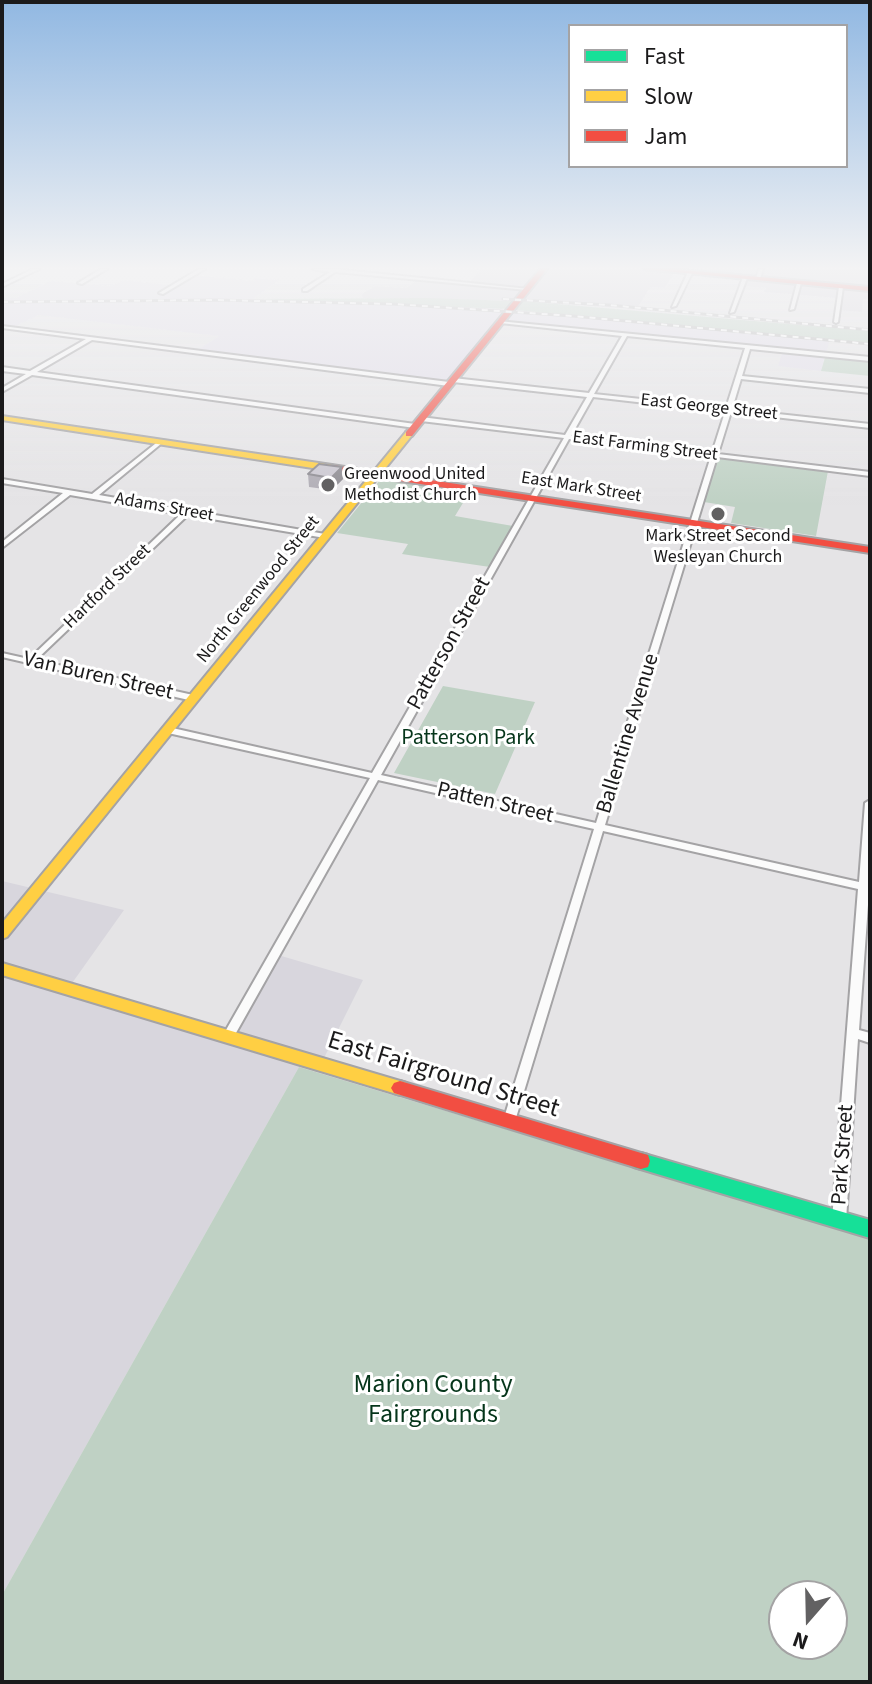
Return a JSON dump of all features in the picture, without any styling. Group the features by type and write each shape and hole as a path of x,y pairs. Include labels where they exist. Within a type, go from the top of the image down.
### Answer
{"street":[{"path":"2,390 75,348"},
{"name":"East George Street","path":"170,348 451,382 870,426"},
{"name":"North Greenwood Street","path":"2,933 479,348"},
{"name":"Patterson Street","path":"228,1037 618,348"},
{"name":"Ballentine Avenue","path":"509,1121 748,348"},
{"path":"754,348 870,359"},
{"name":"East Farming Street","path":"2,369 418,423 567,437 870,474"},
{"path":"739,377 870,391"},
{"name":"East Mark Street","path":"2,418 870,550"},
{"path":"94,496 160,442"},
{"name":"Adams Street","path":"2,481 325,536"},
{"path":"2,546 69,492"},
{"name":"Hartford Street","path":"30,662 187,512"},
{"name":"Van Buren Street","path":"2,655 193,698"},
{"name":"Patten Street","path":"168,730 867,887"},
{"name":"Park Street","path":"839,1220 867,887 870,803"},
{"name":"East Fairground Street","path":"2,969 870,1229"},
{"path":"854,1033 870,1038"}],"shaded area":[{"path":"202,348 480,348 449,385 195,352"},
{"path":"759,348 828,348 821,371 778,366 783,350"},
{"path":"2,881 124,910 70,986 232,1036 278,955 363,980 317,1072 299,1067 2,1595"}],"green space":[{"path":"826,354 870,359 870,376 821,371"},
{"path":"717,458 828,471 816,536 731,523 735,507 704,502"},
{"path":"380,480 469,493 455,516 513,526 490,567 402,554 408,544 337,533"},
{"name":"Patterson Park","path":"443,686 535,702 495,794 394,773"},
{"name":"Marion County Fairgrounds","path":"299,1067 870,1238 870,1682 2,1682 2,1595"}],"building":[{"path":"319,464 342,467 331,478 308,474"}],"traffic: fast":[{"path":"641,1161 870,1229"}],"traffic: slow":[{"path":"2,418 332,468"},
{"path":"2,933 409,434"},
{"path":"2,969 400,1088"}],"traffic: jam":[{"path":"409,434 480,348"},
{"path":"332,468 870,550"},
{"path":"400,1088 641,1161"}],"place":[{"name":"Greenwood United Methodist Church","path":"328,485"},
{"name":"Mark Street Second Wesleyan Church","path":"718,514"}]}
